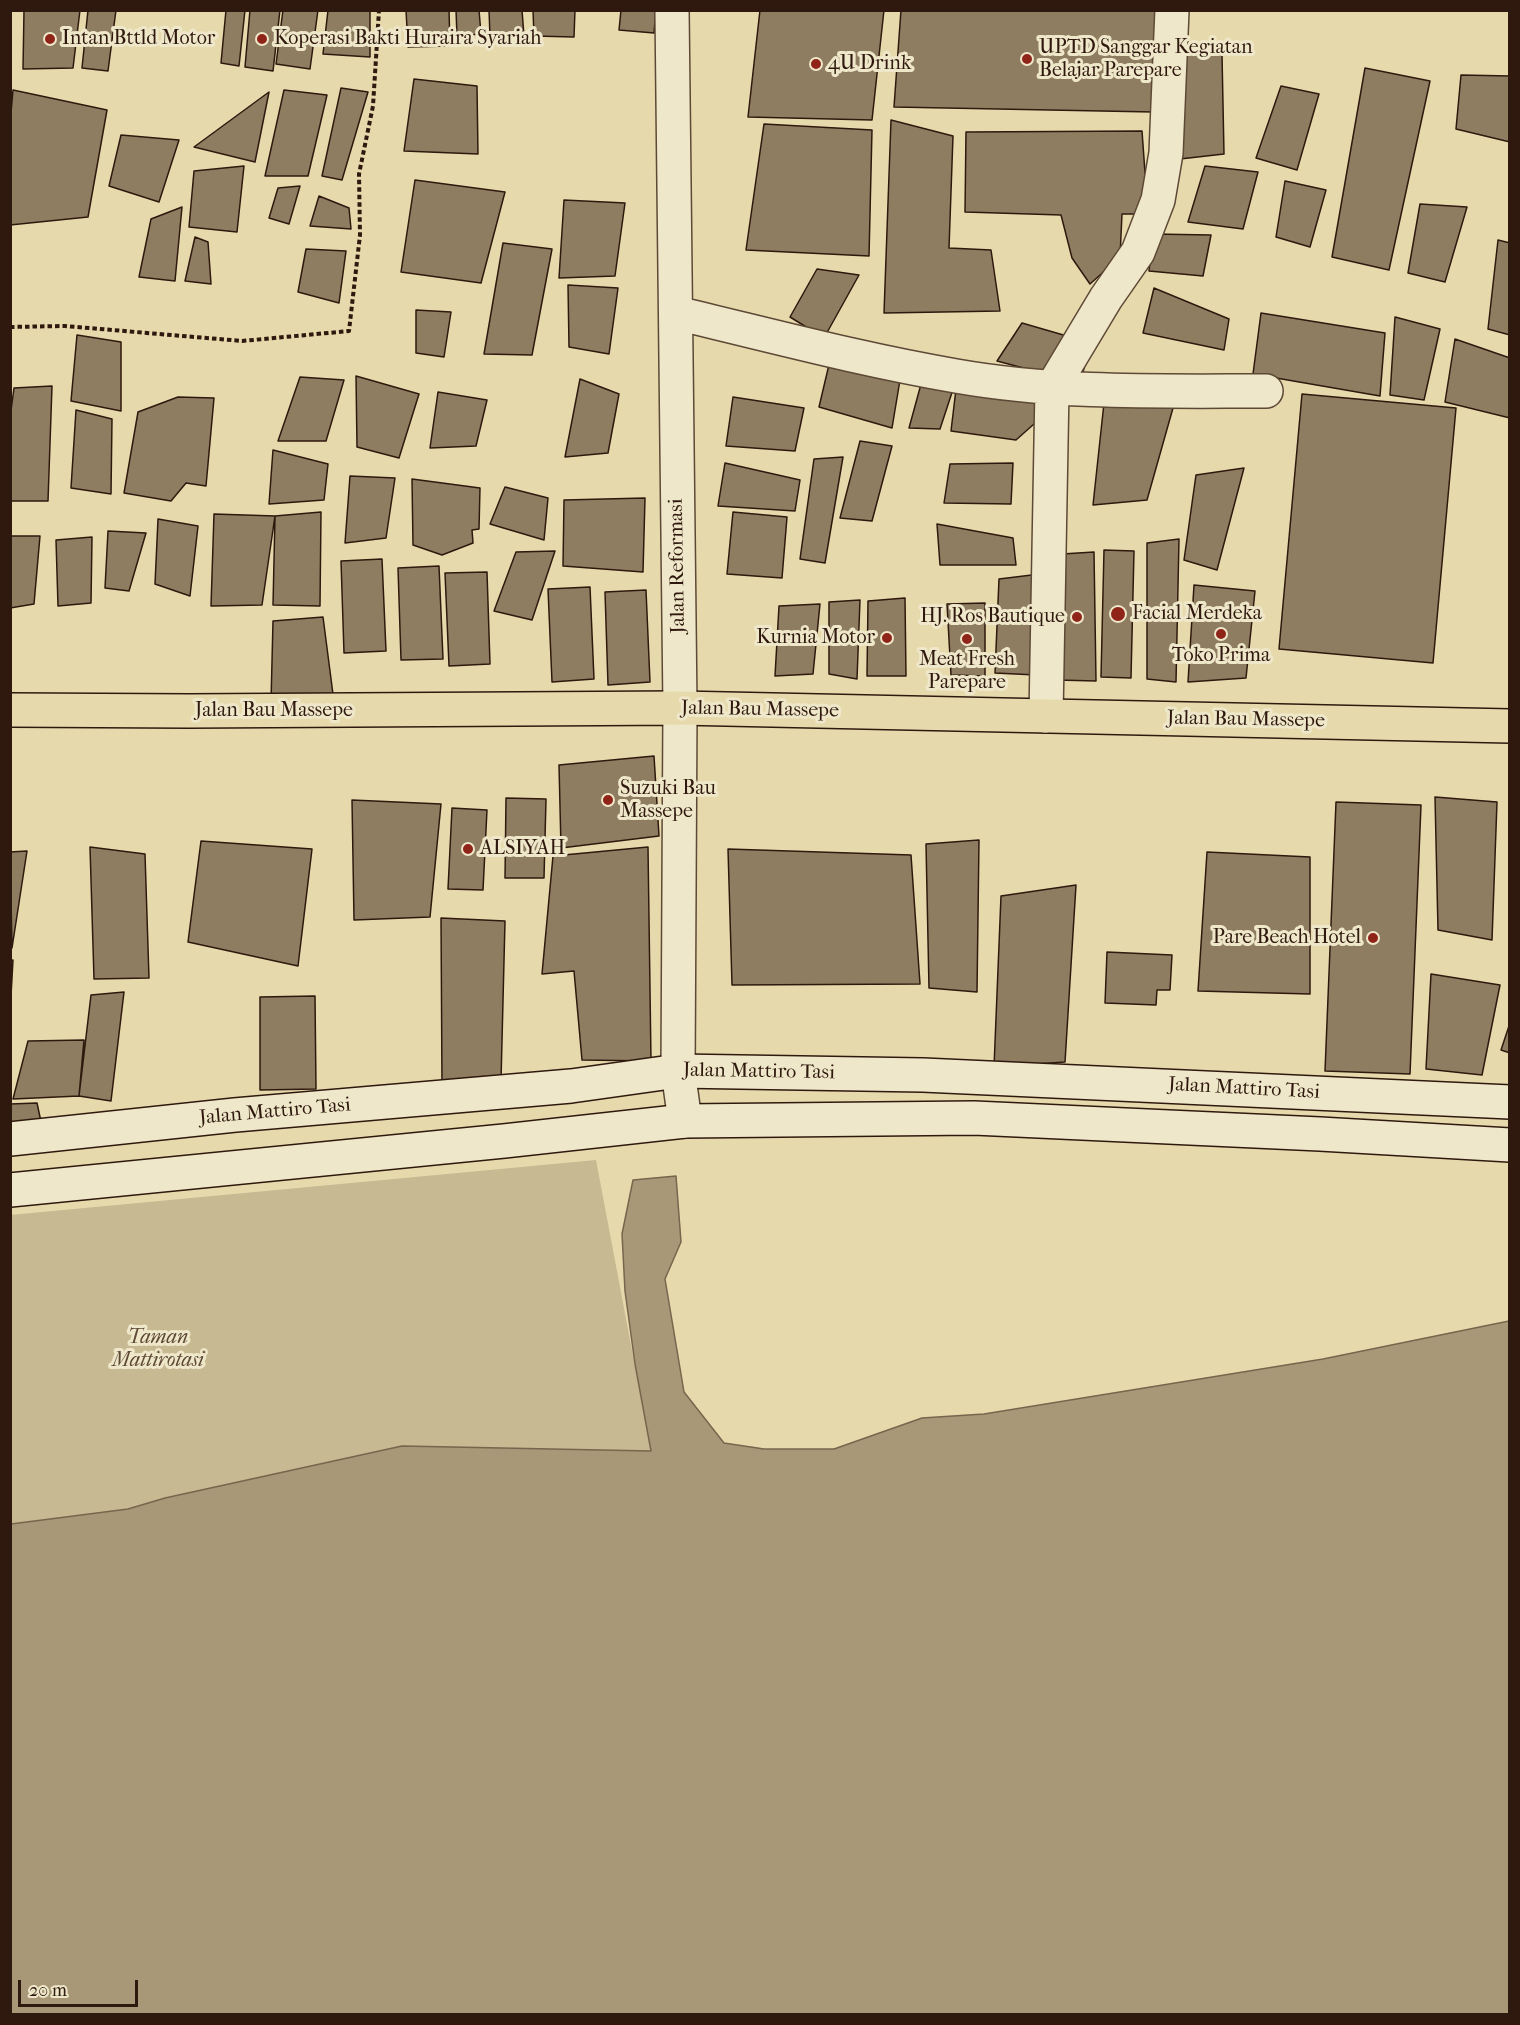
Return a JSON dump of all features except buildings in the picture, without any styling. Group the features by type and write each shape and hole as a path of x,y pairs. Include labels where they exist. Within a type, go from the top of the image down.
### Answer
{"highway":[{"name":"Jalan Bau Massepe","path":"10,710 680,708 1509,726"}],"main road":[{"name":"Jalan Reformasi","path":"672,10 680,708 678,1071 685,1121"},
{"path":"1046,716 1052,388 1106,298 1138,252 1158,200 1166,153 1172,10"},
{"path":"676,313 846,353 957,376 1052,388 1137,391 1266,391"},
{"name":"Jalan Mattiro Tasi","path":"10,1139 235,1115 571,1086 678,1071 923,1074 1509,1102"},
{"name":"Jalan Mattiro Tasi","path":"10,1190 685,1121 974,1118 1509,1145"}],"path":[{"path":"10,327 65,326 242,341 349,330 360,235 359,174 373,106 379,10"}],"green space":[{"name":"Taman Mattirotasi","path":"596,1160 651,1451 402,1446 165,1498 128,1509 11,1524 10,1215"}],"shaded area":[{"path":"676,1176 681,1242 665,1279 684,1392 724,1443 764,1449 834,1449 922,1418 984,1414 1323,1359 1509,1321 1509,2014 11,2014 11,1524 128,1509 165,1498 402,1446 651,1451 635,1364 625,1291 622,1234 633,1180"}],"place":[{"name":"Intan Bttld Motor","path":"50,39"},
{"name":"Koperasi Bakti Huraira Syariah","path":"262,39"},
{"name":"UPTD Sanggar Kegiatan Belajar Parepare","path":"1027,59"},
{"name":"4U Drink","path":"816,64"},
{"name":"Facial Merdeka","path":"1118,614"},
{"name":"HJ. Ros Bautique","path":"1077,617"},
{"name":"Toko Prima","path":"1221,634"},
{"name":"Kurnia Motor","path":"887,638"},
{"name":"Meat Fresh Parepare","path":"967,639"},
{"name":"Suzuki Bau Massepe","path":"608,800"},
{"name":"ALSIYAH","path":"468,849"},
{"name":"Pare Beach Hotel","path":"1373,938"}]}
